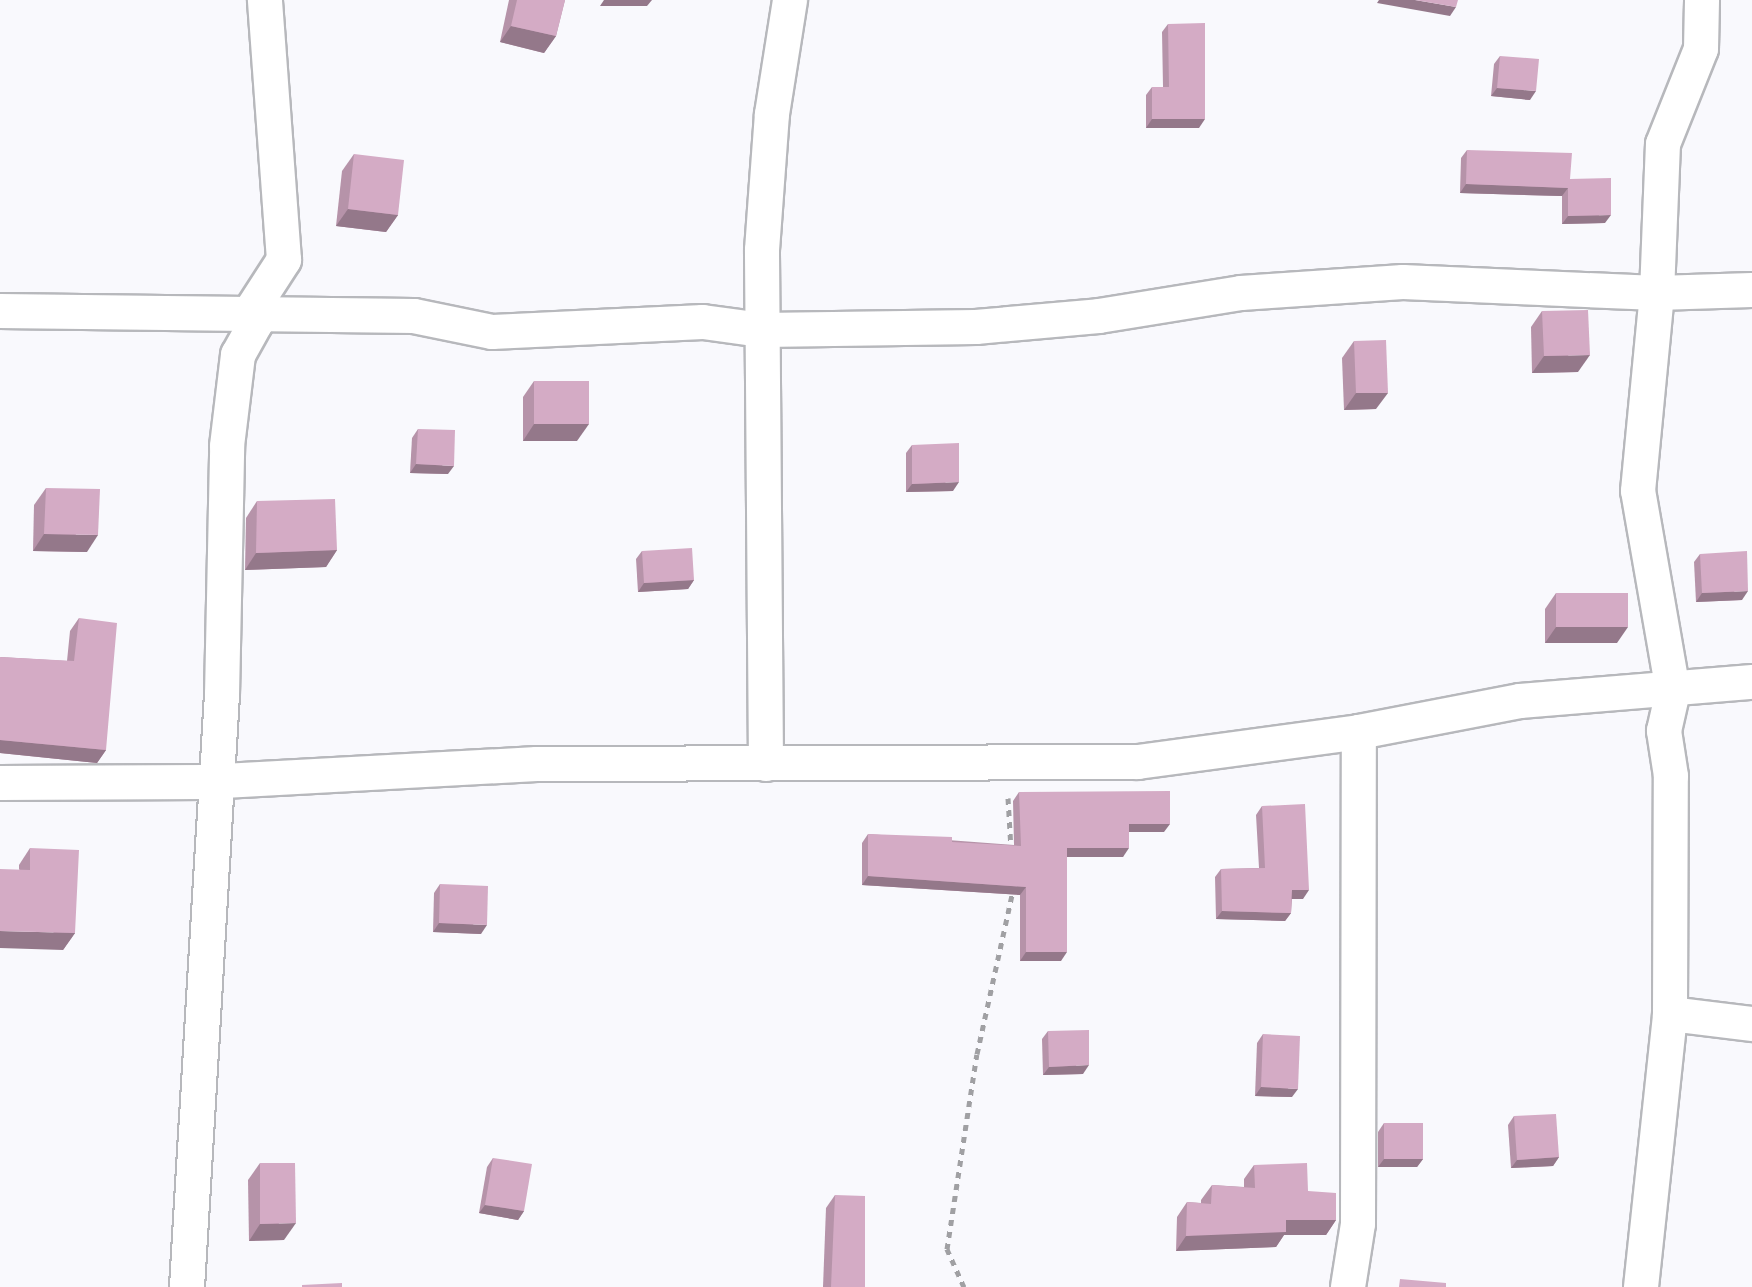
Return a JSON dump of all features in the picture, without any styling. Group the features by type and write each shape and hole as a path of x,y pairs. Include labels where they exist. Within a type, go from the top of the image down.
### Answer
{"street":[{"path":"251,311 284,260 265,0"},
{"path":"766,764 762,330 772,114 790,0"},
{"path":"1641,1287 1670,1014 1671,776 1664,731 1673,691 1638,491 1657,293 1663,144 1701,49 1702,0"},
{"path":"0,311 251,311 414,316 492,332 703,322 762,330 976,327 1099,316 1241,293 1403,282 1657,293 1752,290"},
{"path":"187,1287 228,547 227,446 238,355 256,323 251,311"},
{"path":"0,783 216,781 537,764 1025,765 1138,762 1359,732 1520,701 1673,691 1752,682"},
{"path":"1348,1287 1358,1224 1359,732"},
{"path":"1670,1014 1752,1024"}],"path":[{"path":"1011,857 1007,781 1025,765"},
{"path":"964,1287 947,1249 977,1054 1013,904 1012,873"}],"building":[{"path":"517,0 565,0 556,36 511,26"},
{"path":"1415,0 1458,0 1456,7"},
{"path":"1205,23 1205,119 1152,119 1152,87 1169,87 1168,24"},
{"path":"1500,56 1539,59 1536,91 1497,88"},
{"path":"1467,150 1572,153 1570,179 1611,178 1611,215 1568,216 1568,188 1466,184"},
{"path":"354,154 404,160 398,215 348,209"},
{"path":"1588,310 1590,355 1544,356 1542,311"},
{"path":"1386,340 1388,393 1356,393 1354,341"},
{"path":"534,381 589,381 589,424 534,424"},
{"path":"418,429 455,430 454,466 416,464"},
{"path":"959,443 959,482 912,484 912,445"},
{"path":"46,488 100,489 98,535 44,534"},
{"path":"335,499 337,550 256,553 257,501"},
{"path":"692,548 694,580 644,583 642,551"},
{"path":"1747,551 1748,591 1702,593 1700,554"},
{"path":"1556,593 1628,593 1628,627 1556,627"},
{"path":"79,618 117,623 106,750 0,740 0,657 74,661"},
{"path":"1170,791 1170,824 1129,824 1129,848 1067,848 1067,952 1026,952 1026,887 868,876 868,834 952,837 952,842 1021,846 1019,792"},
{"path":"1305,804 1309,890 1292,890 1291,913 1222,911 1221,869 1265,868 1262,806"},
{"path":"30,848 79,850 75,933 0,931 0,869 30,870"},
{"path":"440,884 488,886 487,925 439,923"},
{"path":"1089,1030 1089,1065 1049,1067 1048,1031"},
{"path":"1263,1034 1300,1036 1298,1089 1261,1087"},
{"path":"1556,1114 1559,1157 1517,1160 1514,1116"},
{"path":"1384,1123 1423,1123 1423,1159 1384,1159"},
{"path":"493,1158 532,1164 524,1211 485,1205"},
{"path":"260,1163 295,1163 296,1223 260,1224"},
{"path":"1307,1163 1308,1191 1336,1193 1336,1220 1286,1220 1286,1232 1186,1236 1187,1202 1211,1204 1212,1185 1255,1188 1254,1165"},
{"path":"835,1195 865,1196 865,1287 831,1287"},
{"path":"1400,1279 1446,1283 1446,1287 1399,1287"},
{"path":"342,1283 342,1287 302,1287 302,1285"}]}
